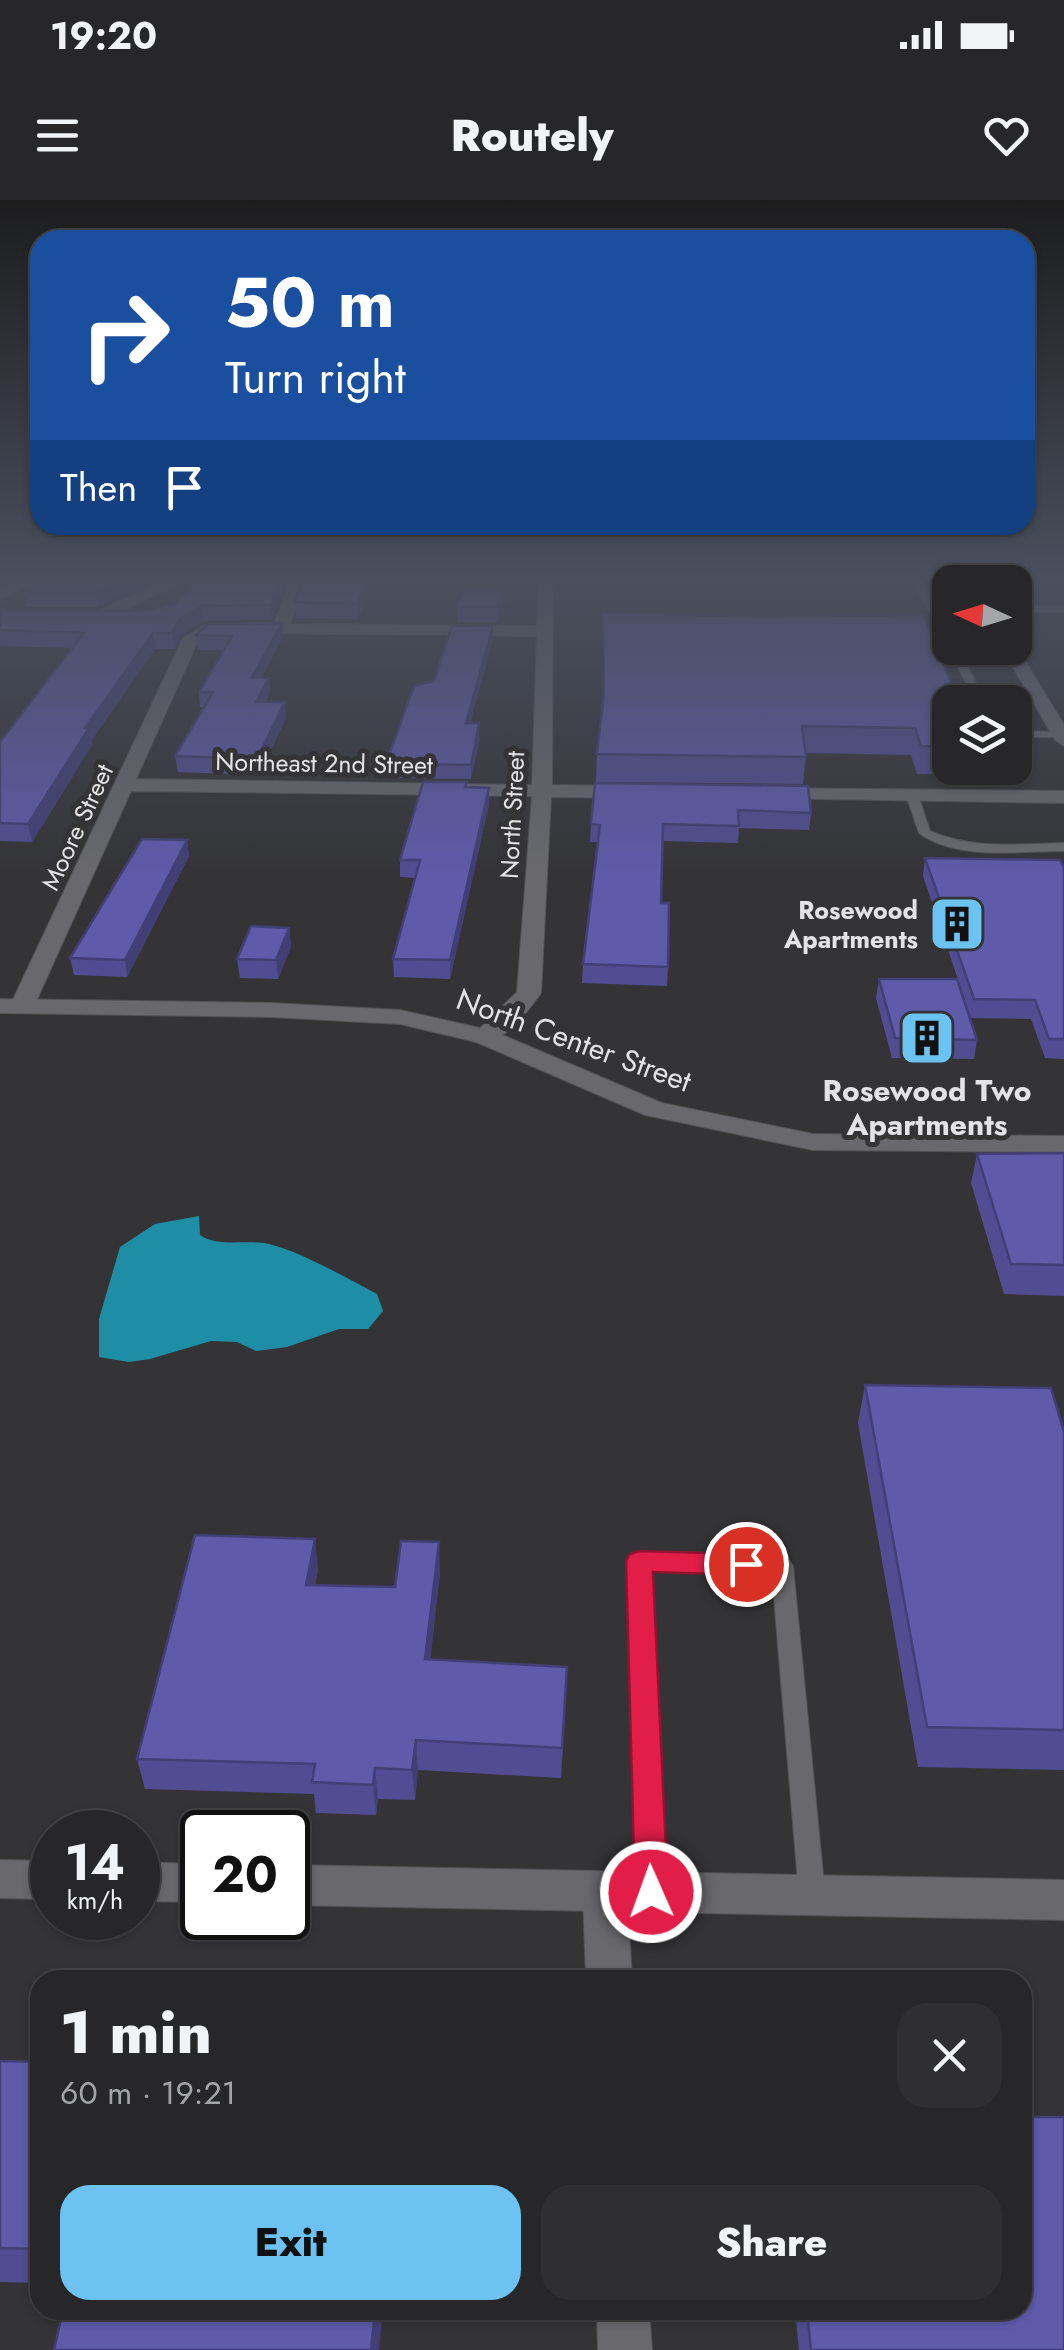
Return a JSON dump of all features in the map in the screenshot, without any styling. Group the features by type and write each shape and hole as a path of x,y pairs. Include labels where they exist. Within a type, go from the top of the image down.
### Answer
{"street":[{"name":"Moore Street","path":"11,1006 124,786 174,676"},
{"name":"North Street","path":"484,1036 516,1010 529,993 542,792 543,676"},
{"path":"1027,676 1063,737"},
{"name":"Northeast 2nd Street","path":"124,786 659,793"},
{"path":"737,794 1064,797"},
{"name":"North Center Street","path":"11,1006 400,1017 484,1036 654,1109 813,1142 1064,1144"},
{"path":"0,1879 30,1880"},
{"path":"310,1885 1064,1900"},
{"path":"605,1892 608,1970"},
{"path":"624,2320 625,2350"}],"lane":[{"path":"1032,735 1063,737"},
{"path":"912,795 925,833 940,840 979,846 1064,847"},
{"path":"651,1892 639,1561 782,1566 812,1896"}],"water":[{"path":"199,1216 200,1235 224,1242 269,1244 295,1253 377,1294 383,1311 368,1329 339,1329 287,1347 256,1351 237,1342 211,1341 129,1362 99,1357 99,1319 120,1247 155,1224"}],"building":[{"path":"51,676 122,676 85,728 89,728 28,824 0,823 0,742"},
{"path":"208,676 269,678 256,702 285,702 257,759 175,756 213,692 199,692"},
{"path":"436,676 479,676 466,723 479,723 471,765 386,763 414,686 434,681"},
{"path":"604,676 948,676 952,685 932,685 932,746 921,746 915,728 802,726 806,757 597,754"},
{"path":"423,782 467,782 465,787 489,788 450,960 393,959 420,860 400,860"},
{"path":"595,783 808,786 811,813 738,810 739,826 663,824 661,903 669,903 668,967 583,964 600,825 591,824"},
{"path":"142,839 187,840 125,960 70,958"},
{"path":"925,858 1060,860 1064,868 1064,1039 1049,1039 1035,1000 974,999"},
{"path":"251,926 289,928 276,960 237,959"},
{"path":"879,979 957,979 977,1040 895,1038"},
{"path":"1064,1153 1064,1265 1011,1264 977,1154"},
{"path":"865,1385 1051,1388 1064,1432 1064,1730 927,1727"},
{"path":"195,1535 315,1539 306,1585 395,1587 401,1541 439,1542 425,1659 567,1667 562,1748 416,1740 412,1770 375,1768 373,1785 312,1782 315,1764 137,1759"},
{"path":"0,2061 30,2062 30,2249 0,2248"},
{"path":"1032,2117 1064,2117 1064,2350 811,2350 808,2320 1032,2320"},
{"path":"61,2320 374,2320 371,2350 54,2350"}],"place":[{"name":"Rosewood Apartments","path":"957,924"},
{"name":"Rosewood Two Apartments","path":"927,1038"}],"route":[{"path":"651,1892 639,1561 746,1564"}]}
